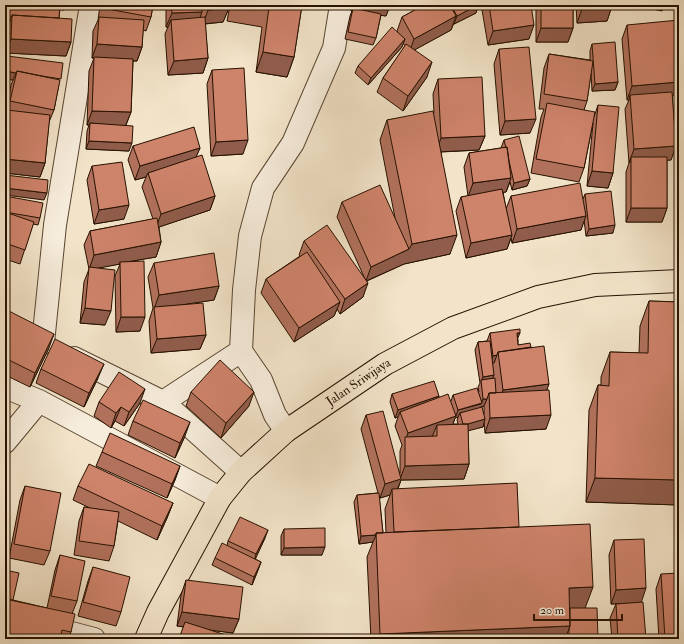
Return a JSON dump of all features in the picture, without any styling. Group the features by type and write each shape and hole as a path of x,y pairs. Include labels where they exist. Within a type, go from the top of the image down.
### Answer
{"main road":[{"name":"Jalan Sriwijaya","path":"146,639 158,612 220,498 280,423 452,328 538,297 595,285 679,280"}],"street":[{"path":"43,343 55,225 92,5"},
{"path":"280,423 261,380 241,351 244,290 250,236 263,188 293,143 316,93 334,48 341,5"},
{"path":"24,331 43,343 163,402 241,472"},
{"path":"163,402 241,351"},
{"path":"5,387 40,401 220,498"},
{"path":"5,442 40,401"},
{"path":"5,611 56,629 94,639"}],"building":[{"path":"8,5 60,5 59,18 8,16"},
{"path":"103,5 153,5 151,17 102,8"},
{"path":"171,5 202,5 202,12 172,13"},
{"path":"208,5 228,5 229,8 208,10"},
{"path":"256,5 302,5 294,57 263,52 269,7"},
{"path":"424,5 450,5 456,16 414,39 402,17"},
{"path":"451,5 478,5 457,16"},
{"path":"489,5 531,5 534,25 493,31"},
{"path":"541,5 573,5 573,28 541,28"},
{"path":"582,5 612,5 612,6 582,9"},
{"path":"353,8 381,14 376,38 348,32"},
{"path":"12,15 72,19 71,42 11,39"},
{"path":"99,17 144,20 142,47 97,44"},
{"path":"205,17 208,58 174,61 171,20"},
{"path":"679,20 679,82 632,86 627,25"},
{"path":"392,27 405,39 371,78 358,66"},
{"path":"615,42 618,82 595,84 592,44"},
{"path":"406,44 432,62 408,96 383,78"},
{"path":"529,47 536,119 505,121 499,49"},
{"path":"549,54 593,61 587,101 544,94"},
{"path":"7,56 63,63 61,79 17,71 16,73 6,71"},
{"path":"94,57 133,59 131,112 92,111"},
{"path":"244,68 248,140 216,142 212,70"},
{"path":"17,71 60,80 54,110 10,101"},
{"path":"482,77 485,136 441,138 438,79"},
{"path":"672,92 676,146 634,149 630,95"},
{"path":"547,103 595,112 584,168 536,159"},
{"path":"598,105 619,107 613,173 592,171"},
{"path":"7,110 50,115 45,163 5,159 5,125"},
{"path":"433,111 457,235 412,244 387,120"},
{"path":"90,123 133,126 132,143 89,141"},
{"path":"194,127 200,148 140,166 133,146"},
{"path":"519,136 530,179 514,183 507,147 506,148 504,140"},
{"path":"507,147 511,178 473,183 469,153"},
{"path":"202,155 215,196 161,214 148,173"},
{"path":"631,157 667,157 667,208 631,208"},
{"path":"122,162 129,205 99,210 92,166"},
{"path":"5,175 48,180 47,193 5,188"},
{"path":"580,183 586,216 517,229 511,196"},
{"path":"380,185 409,249 371,267 342,202"},
{"path":"502,189 512,235 471,243 461,197"},
{"path":"611,191 615,225 589,229 585,194"},
{"path":"5,196 43,203 40,218 5,212"},
{"path":"5,212 34,222 25,250 5,243"},
{"path":"157,218 161,242 94,255 90,231"},
{"path":"327,225 368,283 345,299 304,241"},
{"path":"307,252 340,302 299,328 266,279"},
{"path":"214,253 219,286 159,295 154,263"},
{"path":"144,261 145,317 121,317 120,262"},
{"path":"89,267 115,270 111,311 85,308"},
{"path":"649,301 679,302 679,480 595,478 598,385 609,386 610,352 648,353"},
{"path":"203,303 206,335 157,339 154,307"},
{"path":"5,309 54,334 35,373 5,358"},
{"path":"520,329 520,333 517,333 518,345 530,343 531,347 498,352 497,355 493,356 490,333"},
{"path":"55,339 104,364 89,393 41,369"},
{"path":"490,341 494,375 483,377 478,342"},
{"path":"544,346 549,384 503,390 498,352"},
{"path":"220,360 254,392 226,423 191,392"},
{"path":"119,372 145,389 129,412 121,407 116,413 99,402"},
{"path":"495,378 496,393 489,393 487,399 483,399 481,380"},
{"path":"434,381 439,396 398,410 392,394"},
{"path":"477,388 482,403 458,410 453,395"},
{"path":"549,390 551,415 490,418 489,393"},
{"path":"448,394 456,416 408,433 400,412"},
{"path":"143,400 190,422 180,443 133,421"},
{"path":"482,407 485,419 463,424 460,413"},
{"path":"383,411 401,479 385,484 366,415"},
{"path":"468,424 469,464 405,466 405,437 437,436 437,425"},
{"path":"110,433 180,466 172,484 102,452"},
{"path":"89,464 173,503 162,526 78,486"},
{"path":"517,483 519,527 394,532 392,489"},
{"path":"25,486 61,493 50,551 14,544"},
{"path":"379,493 383,533 361,536 357,495"},
{"path":"84,507 119,512 114,546 79,541"},
{"path":"240,517 268,530 256,554 228,541"},
{"path":"590,524 593,587 569,588 570,626 380,634 376,533"},
{"path":"325,528 325,547 284,548 284,529"},
{"path":"644,539 646,588 616,590 614,540"},
{"path":"222,543 261,562 254,577 215,558"},
{"path":"60,555 85,561 77,601 51,596"},
{"path":"93,567 130,577 121,612 83,602"},
{"path":"5,570 19,573 13,600 5,598"},
{"path":"679,573 679,639 665,639 661,574"},
{"path":"186,580 243,587 239,619 182,612"},
{"path":"5,599 75,614 71,632 62,630 60,639 5,639"},
{"path":"643,602 646,639 618,639 616,604"},
{"path":"570,608 597,608 598,639 577,639 577,635 569,635"},
{"path":"185,622 229,636 228,639 189,639 180,636"},
{"path":"577,635 577,639 524,639 524,636"}]}
